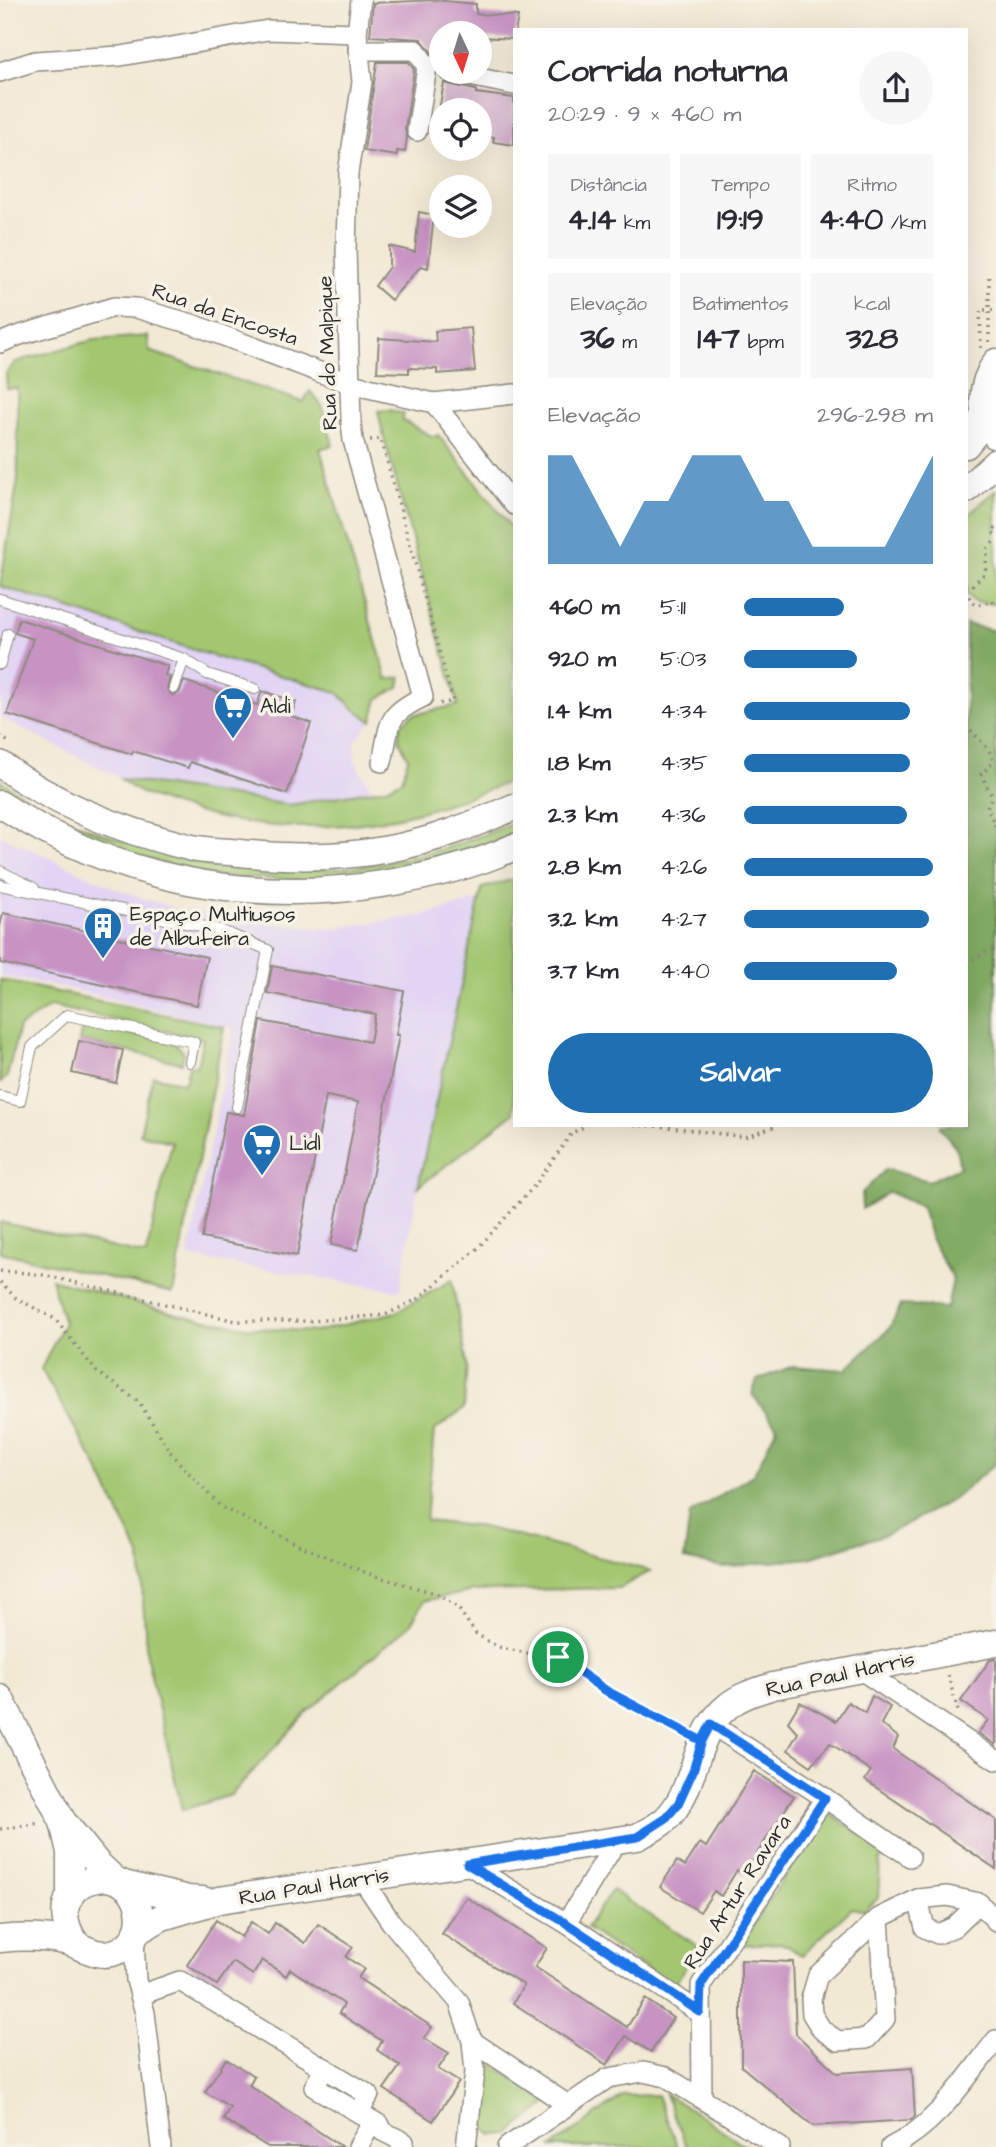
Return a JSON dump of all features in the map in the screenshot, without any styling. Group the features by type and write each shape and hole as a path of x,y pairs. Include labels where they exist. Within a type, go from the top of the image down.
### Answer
{"street":[{"name":"Rua do Malpique","path":"361,0 358,42 362,82 348,173 345,249 353,440 423,697 401,708 391,720 382,762"},
{"path":"0,72 35,61 121,56 268,30 416,50 429,64"},
{"path":"492,81 513,85"},
{"path":"417,131 430,84"},
{"name":"Rua da Encosta","path":"0,343 114,307 136,308 192,324 351,383 435,403 513,394"},
{"path":"968,443 975,434 990,425 982,396 986,379 995,361"},
{"path":"435,403 513,504"},
{"path":"968,488 996,462"},
{"path":"9,756 70,805 140,833 191,848 264,856 331,856 389,849 445,835 513,807"},
{"path":"0,804 25,821 72,844 142,870 211,886 262,892 341,890 422,878 497,855 513,847"},
{"name":"Rua Paul Harris","path":"136,1934 162,1917 219,1900 637,1837 665,1819 686,1789 706,1733 728,1706 749,1694 773,1686 996,1643"},
{"path":"861,1670 996,1760"},
{"path":"0,1698 71,1852 65,1921 69,1934 89,1952 103,1954 126,1946 136,1934"},
{"path":"706,1733 825,1798 910,1857"},
{"name":"Rua Artur Ravara","path":"702,2099 701,1985 825,1798"},
{"path":"55,1822 133,1893 139,1905 141,1918 136,1934 138,1987 145,2013 161,2147"},
{"path":"566,1923 616,1842"},
{"path":"467,1864 566,1923 700,2012"},
{"path":"2,1939 51,1917 78,1887 89,1881 102,1878 119,1882"},
{"path":"362,1879 391,1922 459,2002 472,2041 474,2072 466,2147"},
{"name":"Rua Paul Harris","path":"119,1882 188,1899 219,1900"},
{"path":"879,1918 885,2018 867,2039 838,2041 822,2031 812,2014 811,1999 818,1975 879,1918 918,1899 947,1896 979,1903 996,1921"},
{"path":"918,1899 925,1928 938,1934 954,1927 979,1903"},
{"path":"2,1939 50,1940 77,1944"},
{"path":"103,1954 138,1987"},
{"path":"138,1987 180,1981 369,2095 358,2147"},
{"path":"891,2147 931,2121 996,2040"},
{"path":"472,2041 568,2105"},
{"path":"507,2147 608,2078 643,2072 666,2077 780,2147"},
{"path":"366,2117 380,2125 382,2131 404,2143 401,2147"}],"lane":[{"path":"0,599 184,659 207,674 255,689"},
{"path":"0,664 8,634"},
{"path":"174,688 184,659"},
{"path":"0,871 46,894"},
{"path":"0,885 220,930 268,950 237,1107"},
{"path":"0,1097 20,1101 32,1048 67,1015 194,1042 190,1062"}],"path":[{"path":"980,310 996,310"},
{"path":"365,430 368,440 381,439 453,701 437,704"},
{"path":"968,588 985,573 988,548 996,537 992,532 996,528"},
{"path":"968,594 976,605 996,601"},
{"path":"968,727 989,750 993,760 981,774 992,796 986,807 996,828"},
{"path":"0,736 9,756"},
{"path":"996,885 996,897"},
{"path":"968,961 996,946"},
{"path":"0,1271 39,1274 236,1321 311,1321 385,1315 418,1299 477,1249 536,1184 572,1133 583,1127"},
{"path":"669,1127 744,1138 773,1127"},
{"path":"0,1282 16,1298 55,1319 96,1371 139,1402 173,1456 221,1507 301,1546 372,1575 438,1594 458,1608 476,1634 498,1647 558,1657 603,1689 706,1733"},
{"path":"943,1652 964,1738"},
{"path":"0,1829 55,1822"}],"shaded area":[{"path":"0,586 219,658 337,692 372,721 355,741 355,762 372,790 290,805 121,779 0,717"},
{"path":"0,835 117,889 173,908 225,918 327,929 424,915 482,899 418,1187 400,1291 188,1257 233,1028 53,985 0,976"}],"green space":[{"path":"148,336 149,351 303,402 310,391 322,406 333,445 320,449 387,679 401,677 399,687 378,699 372,721 337,692 219,658 0,586 18,479 17,388 7,389 6,374 15,362 93,340"},
{"path":"389,410 404,414 402,420 433,437 438,435 513,530 513,779 434,808 398,817 362,823 288,827 214,816 154,798 127,784 121,779 290,805 386,788 402,780 408,758 399,740 400,726 412,715 458,705 378,411"},
{"path":"996,490 996,604 974,602 968,595 968,515"},
{"path":"968,624 996,631 996,1463 954,1499 887,1534 809,1558 723,1567 684,1559 690,1514 754,1474 777,1427 752,1394 757,1380 793,1366 845,1370 889,1329 901,1305 947,1308 953,1279 931,1240 922,1207 889,1192 862,1209 862,1193 886,1169 929,1181 960,1167 956,1147 940,1128 968,1127"},
{"path":"0,780 64,818 128,843 183,858 239,867 294,870 350,867 405,858 460,843 513,822 513,835 486,847 403,870 314,881 206,876 109,848 0,793"},
{"path":"513,879 513,1114 418,1187 482,888"},
{"path":"0,980 224,1027 173,1293 0,1252 0,1222 146,1255 172,1142 140,1134 153,1076 185,1083 189,1065 197,1066 203,1039 51,1006 19,1027 7,1077 0,1083"},
{"path":"83,1024 171,1042 184,1052 182,1063 79,1041"},
{"path":"51,1279 181,1315 245,1327 315,1332 396,1312 452,1280 467,1364 464,1408 434,1431 426,1521 483,1527 651,1571 619,1588 474,1591 424,1601 410,1625 308,1711 231,1795 182,1810 147,1658 140,1556 96,1465 41,1369 64,1323"},
{"path":"827,1812 886,1850 880,1861 878,1898 865,1911 852,1908 802,1955 781,1943 740,1945"},
{"path":"612,1890 699,1947 673,1986 586,1928"},
{"path":"489,2062 549,2102 508,2134 492,2135 483,2125"},
{"path":"665,2094 694,2111 747,2147 687,2147"},
{"path":"657,2095 678,2147 552,2147 622,2096"}],"building":[{"path":"435,0 476,4 476,14 518,16 516,28 513,28 513,39 492,38 492,21 429,21 429,49 421,39 370,36 373,3"},
{"path":"377,62 409,62 414,70 405,129 405,152 397,151 397,156 364,151"},
{"path":"444,84 476,90 476,93 513,98 513,145 493,142 492,98 441,98"},
{"path":"419,212 429,214 429,238 431,238 428,268 421,266 391,300 375,286 389,267 389,246 415,252"},
{"path":"471,328 475,371 437,374 437,369 409,368 409,373 377,372 379,338 436,342 435,331"},
{"path":"19,619 168,666 165,675 170,677 167,689 172,695 179,693 184,681 257,705 262,691 296,702 291,716 311,723 287,794 190,762 188,768 133,751 132,754 7,714 33,639 15,633"},
{"name":"Espaço Multiusos de Albufeira","path":"3,913 207,957 197,1005 0,963 0,927"},
{"name":"Lidl","path":"272,966 404,991 396,1035 399,1035 358,1250 331,1245 358,1102 326,1096 297,1256 202,1238 226,1112 244,1115 261,1021 370,1042 375,1014 267,993"},
{"path":"79,1041 123,1050 116,1083 72,1073"},
{"path":"996,1659 996,1745 978,1733 988,1720 961,1701 990,1660"},
{"path":"872,1696 890,1707 881,1724 898,1737 893,1749 996,1820 996,1869 865,1780 871,1771 830,1743 811,1766 788,1750 798,1733 788,1722 800,1702 836,1721 848,1702 865,1713"},
{"path":"754,1771 794,1796 744,1874 737,1870 721,1896 714,1891 700,1912 660,1887 677,1861 685,1866 700,1843 706,1847"},
{"path":"466,1897 547,1948 535,1967 627,2027 645,1999 673,2018 651,2052 626,2036 607,2065 513,2003 524,1985 442,1934"},
{"path":"216,1920 241,1937 251,1922 268,1934 275,1923 305,1943 318,1924 353,1947 346,1957 364,1969 358,1978 432,2027 424,2038 449,2053 438,2069 459,2082 433,2121 384,2089 400,2066 377,2050 382,2041 339,2013 344,2004 290,1969 286,1976 262,1960 253,1975 233,1962 217,1985 187,1965"},
{"path":"741,1960 793,1962 796,2034 837,2073 912,2068 915,2116 911,2120 813,2126 741,2066"},
{"path":"226,2059 254,2076 249,2085 342,2147 268,2147 223,2119 230,2107 205,2092"}],"place":[{"name":"Aldi","path":"233,740"},
{"name":"Espaço Multiusos de Albufeira","path":"103,960"},
{"name":"Lidl","path":"262,1177"}],"route":[{"path":"558,1657 593,1682 611,1694 685,1734 702,1741 711,1724 825,1798 701,1985 700,2012 566,1923 467,1864 637,1837 665,1819 686,1789 702,1741 658,1717 603,1689 558,1657"}]}
